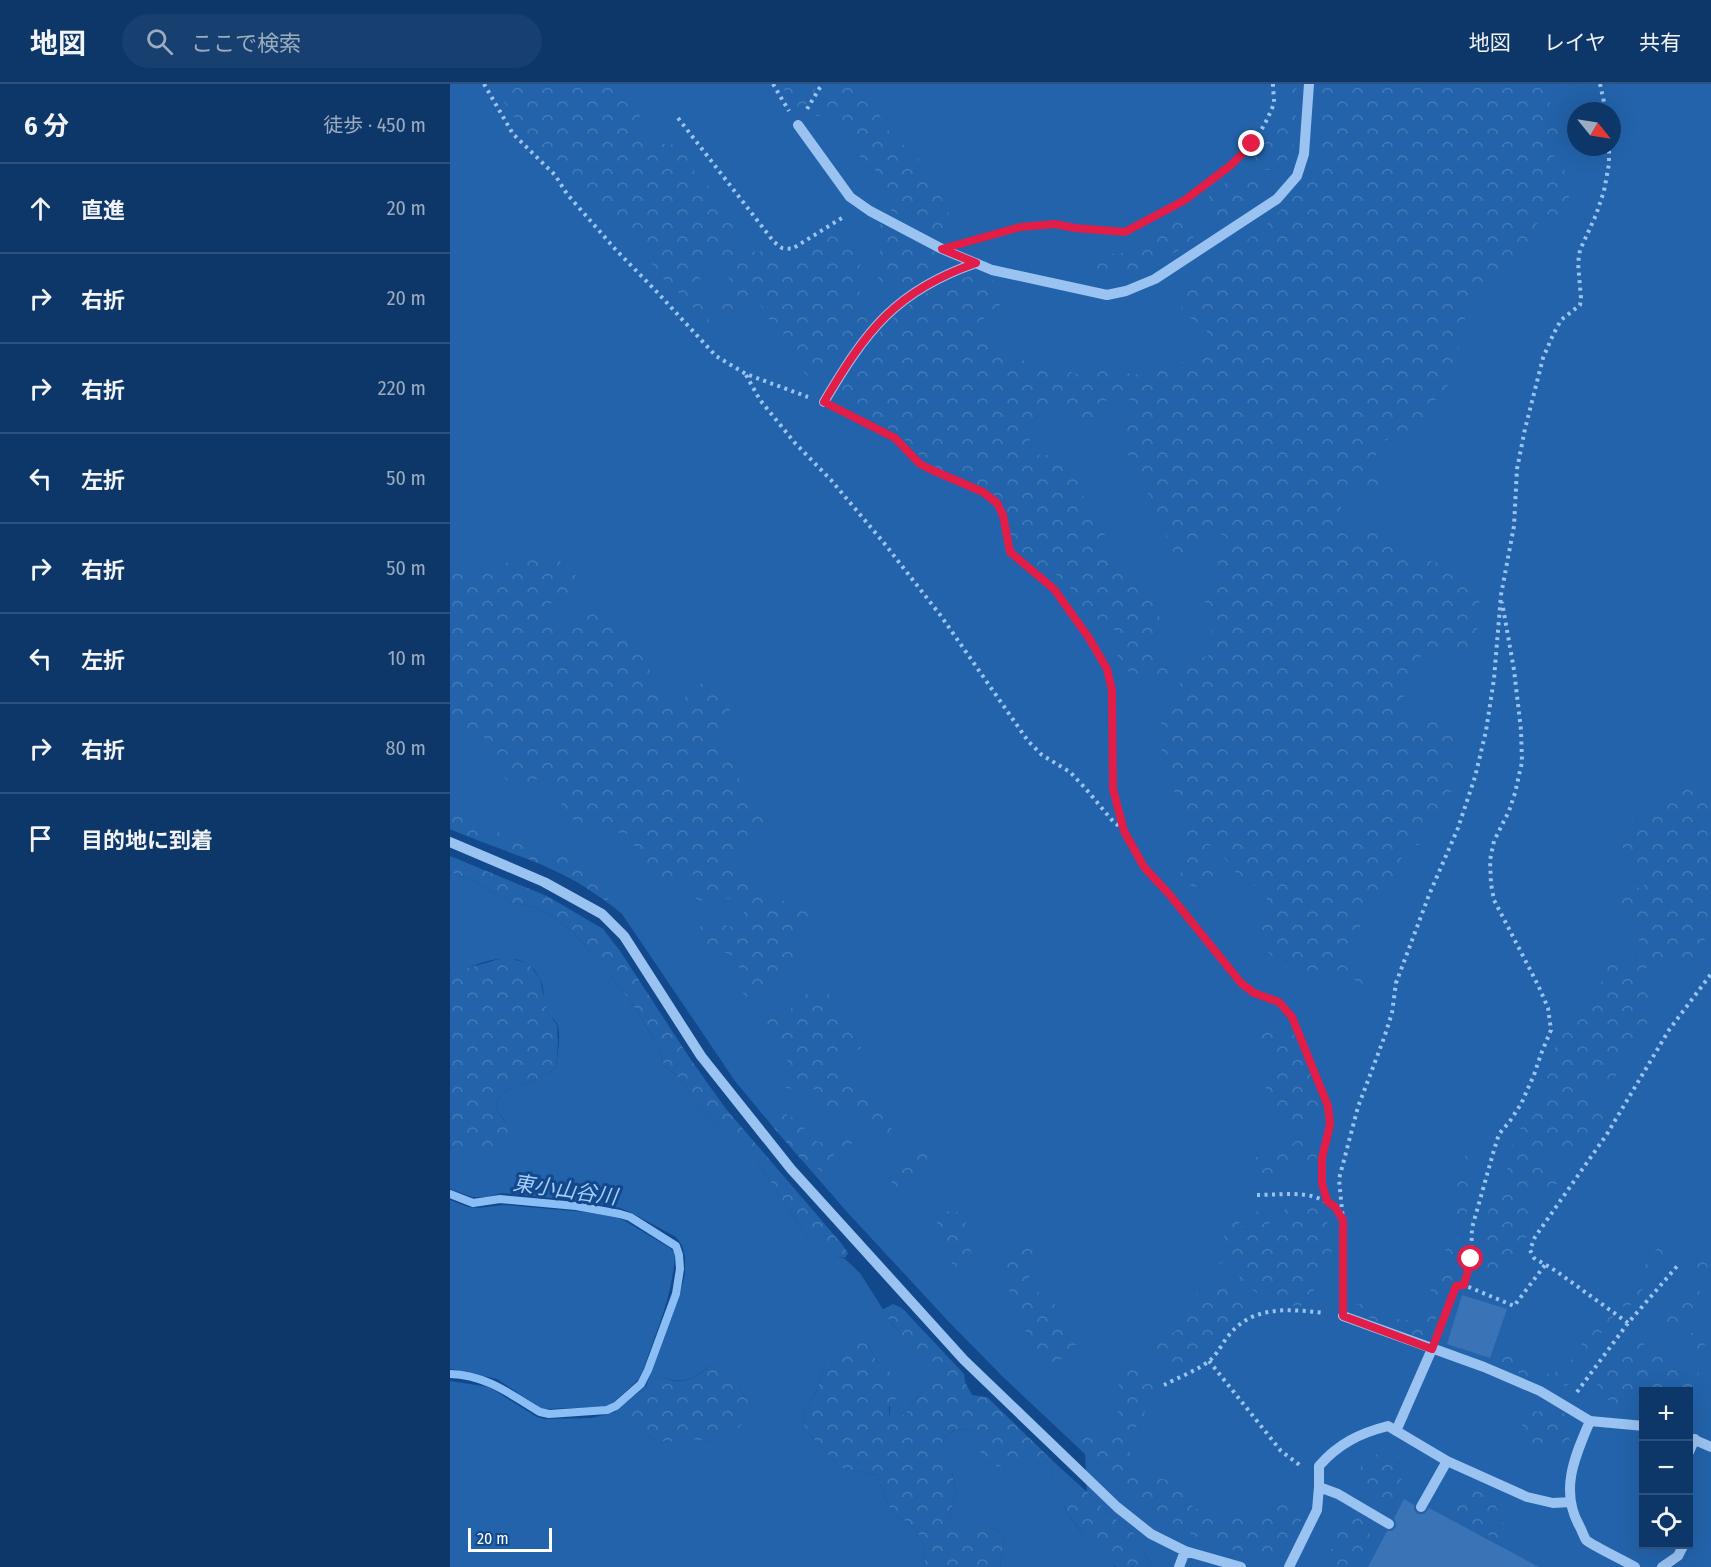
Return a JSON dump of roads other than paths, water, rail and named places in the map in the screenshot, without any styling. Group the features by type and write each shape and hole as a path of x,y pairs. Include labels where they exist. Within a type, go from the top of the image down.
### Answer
{"street":[{"path":"798,125 850,197 861,205 942,249 992,270 1107,295 1126,291 1155,279 1277,199 1297,176 1304,153 1309,84"},
{"path":"824,402 850,358 865,338 904,299 951,272 976,263"},
{"path":"450,842 544,882 602,914 624,936 701,1056 791,1169 964,1360 1117,1507 1151,1534 1185,1551 1241,1567"},
{"path":"1343,1316 1484,1367 1540,1391 1590,1421 1639,1426"},
{"path":"1396,1431 1432,1349"},
{"path":"1590,1421 1570,1476 1571,1502 1575,1520 1587,1540 1635,1567"},
{"path":"1289,1567 1317,1510 1319,1466 1331,1452 1352,1439 1371,1430 1388,1426 1447,1461 1527,1497 1553,1503 1571,1502"},
{"path":"1693,1438 1711,1447"},
{"path":"1421,1507 1447,1461"},
{"path":"1319,1487 1338,1494 1389,1524"},
{"path":"1662,1567 1678,1556 1682,1549"},
{"path":"1179,1567 1185,1551"}],"waterway":[{"name":"東小山谷川","path":"450,1194 473,1203 500,1199 576,1206 630,1217 676,1246 680,1269 676,1294 648,1370 641,1384 616,1406 607,1410 549,1414 540,1412 508,1392 486,1382 463,1375 450,1374"}]}
